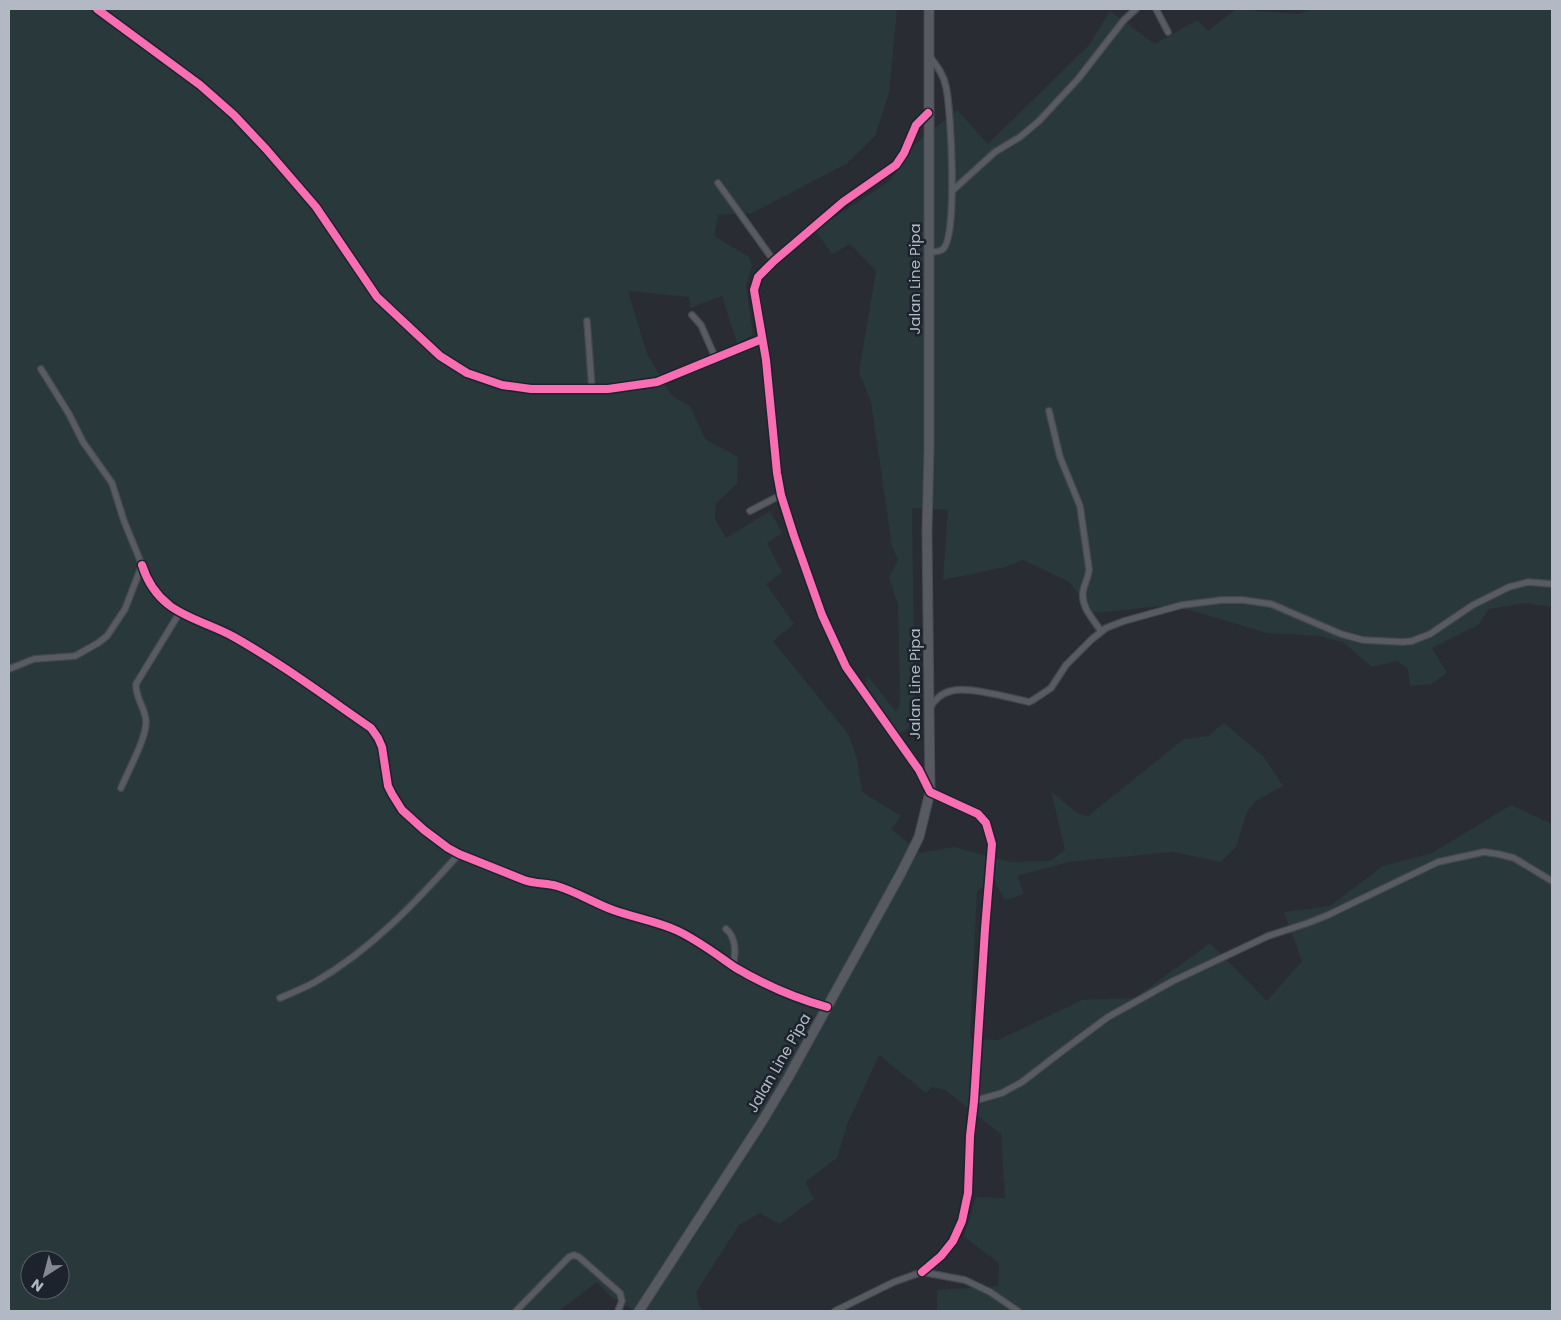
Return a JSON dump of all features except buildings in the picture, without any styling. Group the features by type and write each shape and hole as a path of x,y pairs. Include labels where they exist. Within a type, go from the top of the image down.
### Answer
{"main road":[{"name":"Jalan Line Pipa","path":"639,1311 763,1120 788,1078 914,848 922,827 930,792 927,532 929,449 929,9"}],"street":[{"path":"97,9 200,85 234,115 316,207 377,297 440,356 467,373 502,385 531,389 608,389 657,382 762,339"},
{"path":"952,191 994,152 1020,137 1050,110 1078,79 1124,20 1136,9"},
{"path":"1156,9 1168,32"},
{"path":"928,252 941,251 947,242 952,213 949,101 944,78 930,57"},
{"path":"835,1311 894,1282 922,1272 947,1249 953,1241 962,1221 968,1193 970,1128 974,1101 992,844 986,823 978,814 930,792 919,770 857,683 840,655 822,615 781,495 762,339 754,290 758,277 774,260 843,202 896,165 904,153 916,126 928,113"},
{"path":"718,183 774,260"},
{"path":"692,315 701,325 715,357"},
{"path":"587,321 592,389"},
{"path":"41,369 69,414 83,442 112,483 124,522 145,575 153,589 167,604 252,648 304,681 371,728 382,747 388,786 392,794 402,810 424,830 459,854 524,880 558,886 580,894 610,909 654,921 693,939 733,965 782,992 800,1000 826,1007"},
{"path":"1048,411 1060,458 1080,506 1089,569 1089,576 1083,590 1084,604 1101,631"},
{"path":"750,511 781,495"},
{"path":"9,669 34,659 75,656 107,636 125,609 142,565"},
{"path":"929,710 938,698 954,690 968,690 1029,702 1051,688 1066,665 1101,631 1124,621 1182,605 1222,600 1243,600 1271,604 1352,638 1403,642 1412,641 1430,634 1473,606 1509,587 1528,582 1552,584"},
{"path":"121,788 138,748 146,723 136,684 180,612"},
{"path":"974,1101 1002,1093 1022,1082 1108,1017 1173,981 1268,936 1308,924 1438,862 1484,852 1498,854 1514,858 1552,881"},
{"path":"280,998 315,982 344,963 382,933 430,888 459,854"},
{"path":"726,929 732,934 733,965"},
{"path":"516,1311 574,1254 579,1256 620,1293 622,1301 618,1311"},
{"path":"922,1272 965,1280 990,1292 1018,1311"}],"shaded area":[{"path":"9,9 897,10 889,93 875,136 846,164 752,213 718,215 714,236 749,257 752,265 746,286 753,335 737,343 722,296 690,308 689,297 628,291 647,354 672,396 690,406 705,439 738,457 737,484 716,503 715,519 726,538 770,511 782,533 767,543 782,572 766,584 794,624 773,641 849,735 857,759 862,792 901,816 891,829 920,853 954,847 1010,862 1050,861 1065,850 1051,791 1077,813 1088,816 1184,739 1208,736 1224,723 1263,756 1283,786 1255,801 1247,812 1236,847 1221,862 1173,852 1069,862 1017,876 1024,894 1005,900 994,880 977,891 970,1039 998,1040 1082,1000 1135,998 1210,943 1267,1001 1302,961 1284,912 1330,906 1383,866 1432,853 1511,805 1552,824 1552,1311 937,1311 937,1290 998,1286 999,1263 964,1237 976,1197 1005,1198 1001,1134 945,1090 932,1087 926,1093 879,1055 847,1125 837,1158 805,1182 814,1199 779,1224 760,1213 739,1225 696,1292 699,1306 703,1311 636,1311 611,1297 597,1282 559,1311 9,1311"},
{"path":"1236,9 1298,14 1314,9 1552,9 1552,607 1526,603 1489,609 1478,625 1432,648 1447,673 1432,684 1410,686 1408,669 1398,661 1372,667 1344,643 1321,636 1267,633 1186,609 1161,606 1094,613 1069,582 1023,560 1005,567 943,580 948,510 912,508 915,725 897,735 865,685 868,676 896,712 900,703 898,604 889,578 898,559 892,547 871,402 859,372 876,271 850,244 832,254 815,230 890,181 912,147 957,110 988,144 1089,45 1110,11 1155,44 1197,20 1208,31"}],"cycle path":[{"path":"97,9 200,85 234,115 316,207 377,297 440,356 467,373 502,385 531,389 608,389 657,382 762,339"},
{"path":"922,1272 941,1256 953,1241 962,1221 968,1193 970,1136 992,844 986,823 978,814 930,792 919,770 846,667 822,615 781,495 777,473 766,360 754,290 758,277 774,261 843,202 896,165 904,153 916,125 928,113"},
{"path":"142,565 152,587 160,597 176,610 252,647 371,728 382,747 388,786 402,810 448,848 524,880 557,886 613,910 678,931 758,980 780,991 827,1007"}]}
